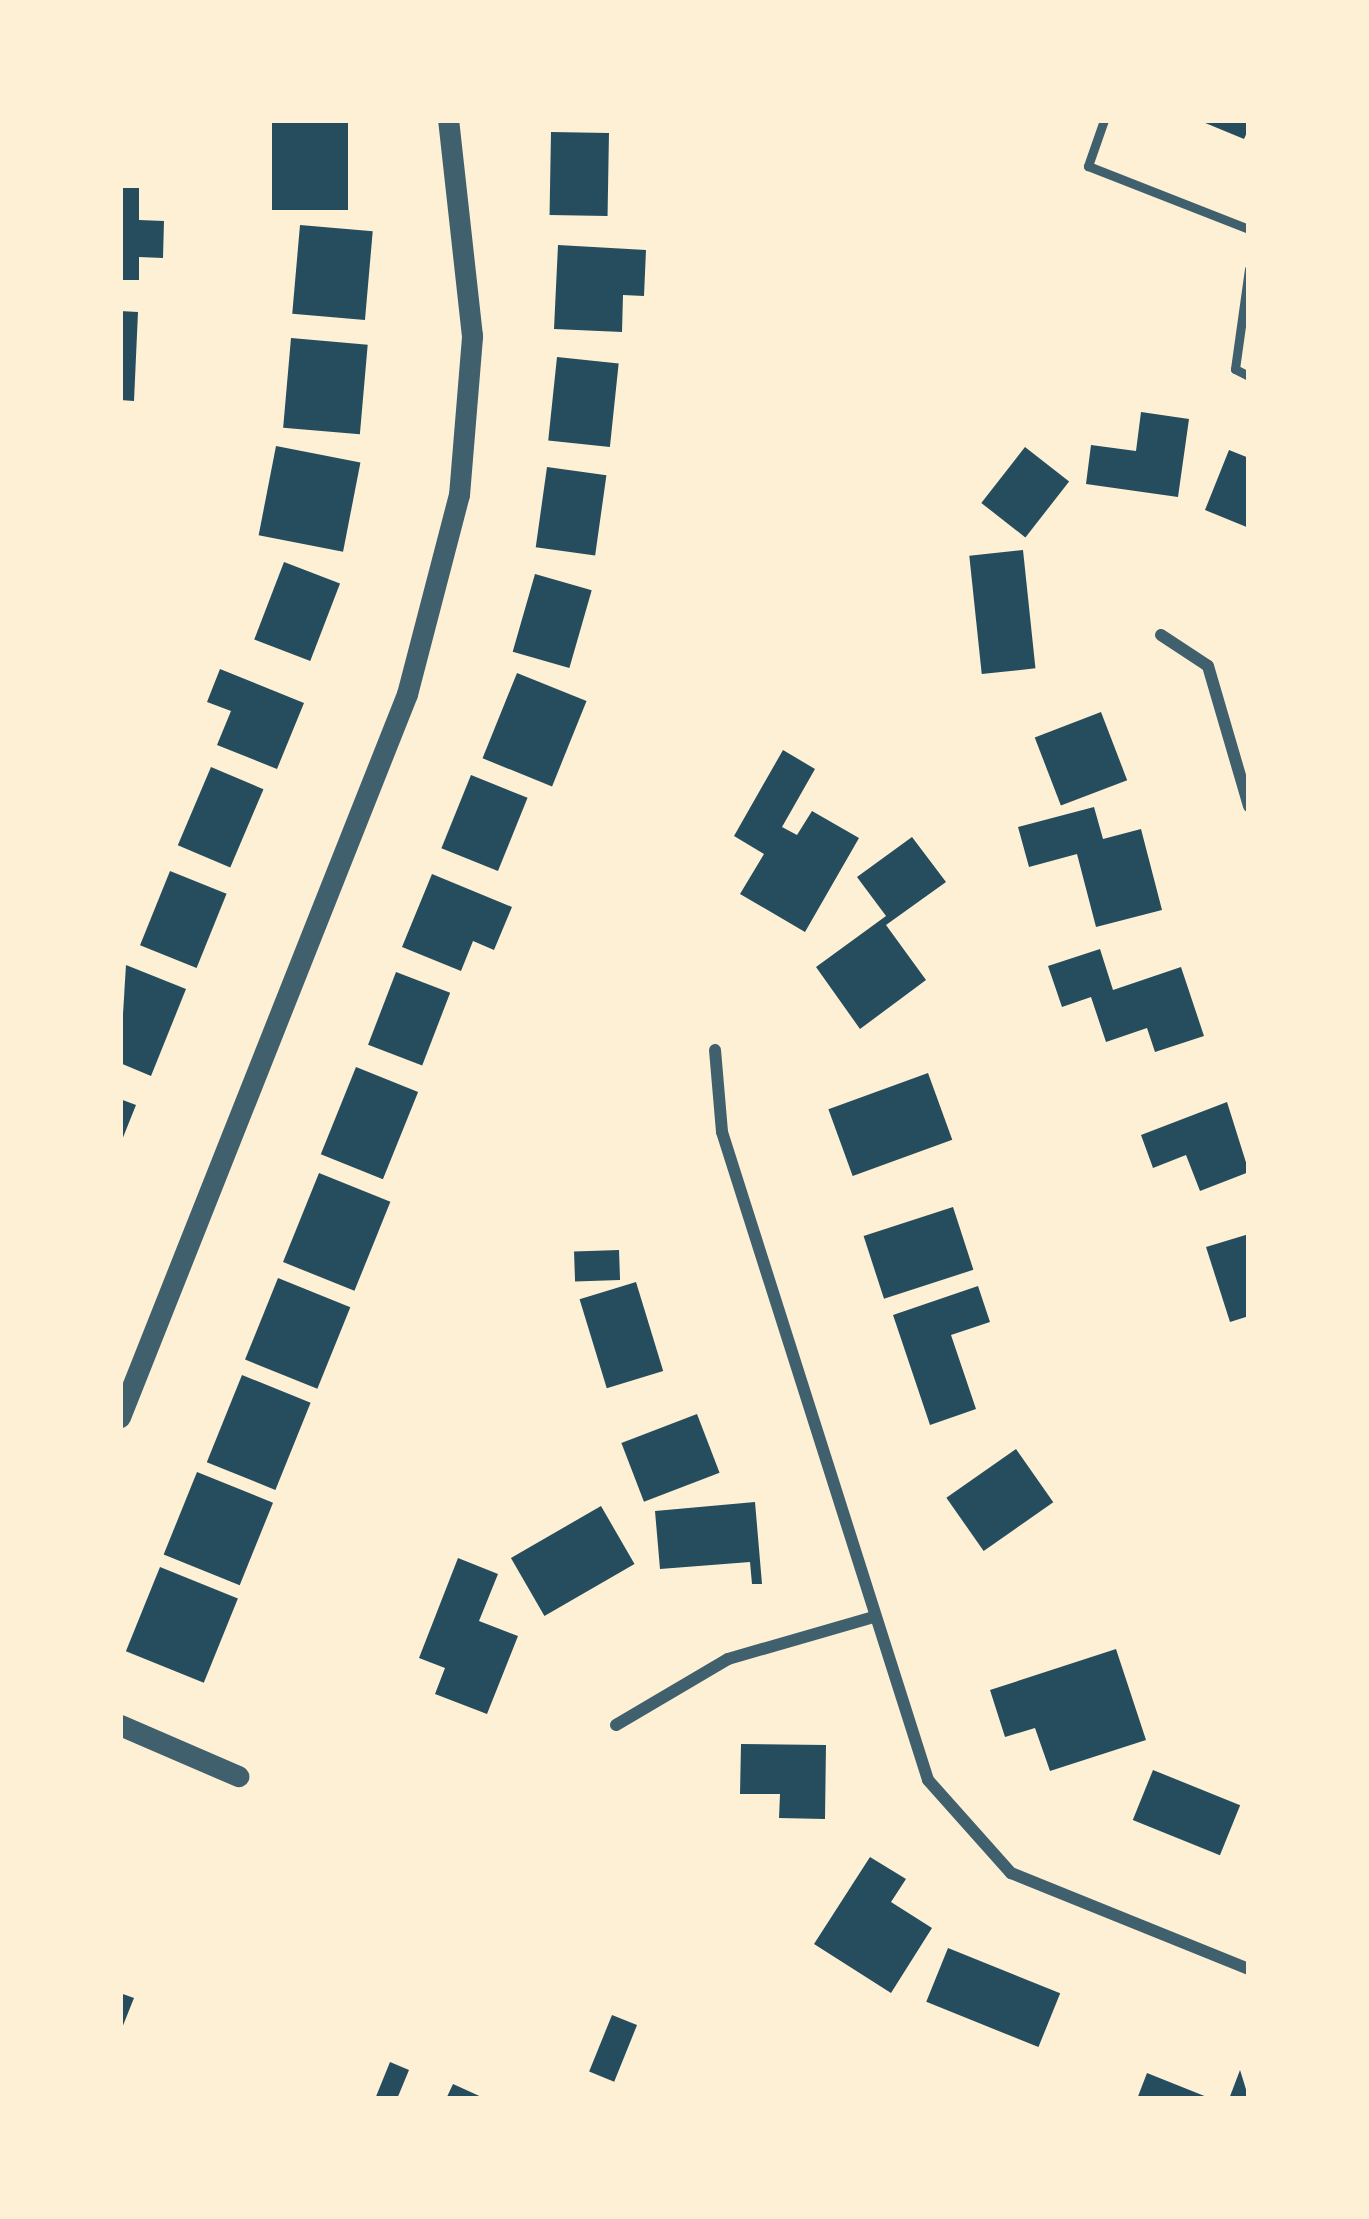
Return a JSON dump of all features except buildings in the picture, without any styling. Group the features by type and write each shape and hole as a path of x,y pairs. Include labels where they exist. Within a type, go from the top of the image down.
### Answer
{"street":[{"path":"120,1417 407,694 459,496 472,336 448,120"},
{"path":"1161,635 1208,666 1249,806"},
{"path":"715,1051 722,1132 870,1618 928,1780 986,1856 1249,1969"},
{"path":"616,1725 728,1659 870,1618"},
{"path":"120,1725 238,1776"}],"lane":[{"path":"1104,120 1088,166 1249,229"},
{"path":"1249,269 1235,369 1249,376"}]}
